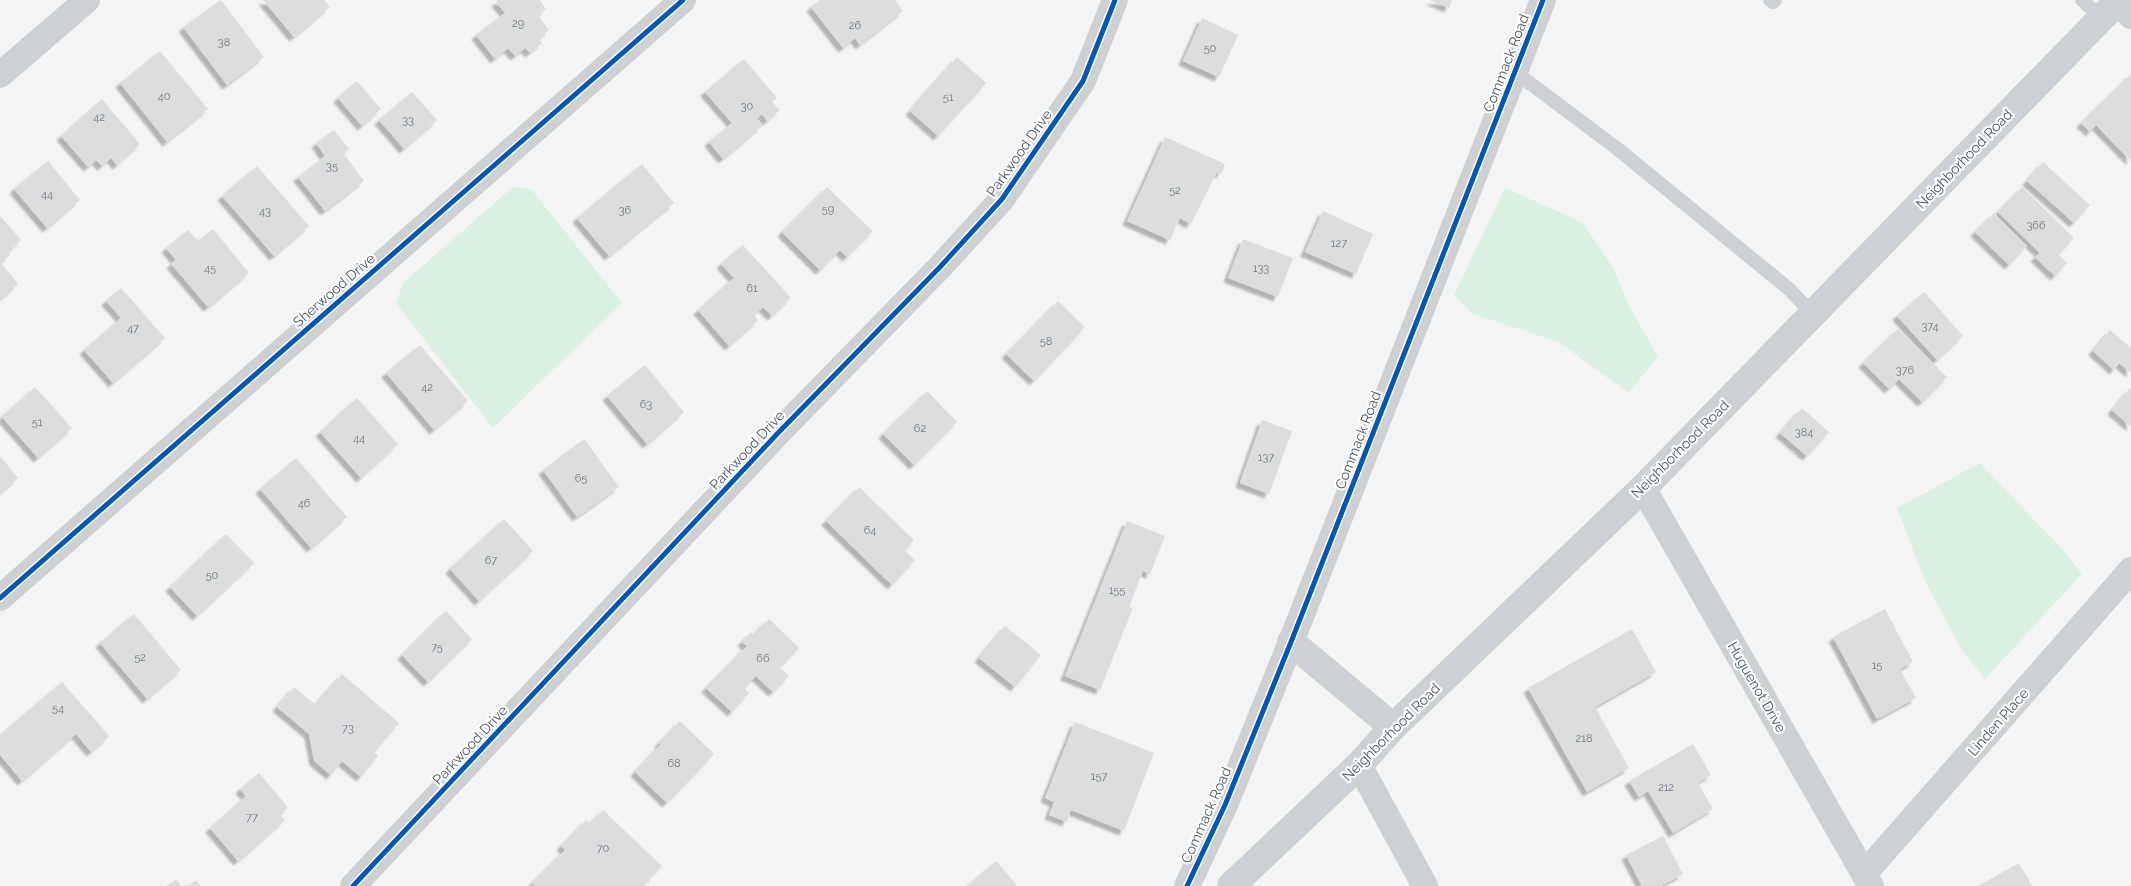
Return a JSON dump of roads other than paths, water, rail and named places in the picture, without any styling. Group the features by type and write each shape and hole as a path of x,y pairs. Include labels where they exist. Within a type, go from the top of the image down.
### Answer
{"main road":[{"name":"Neighborhood Road","path":"1231,886 1359,765 1394,727 1643,488 2110,7"},
{"path":"1291,642 1394,727"}],"street":[{"path":"0,76 87,0"},
{"name":"Sherwood Drive","path":"0,598 683,0"},
{"name":"Parkwood Drive","path":"353,886 778,433 940,268 1002,199 1083,81 1114,0"},
{"name":"Commack Road","path":"1187,886 1225,805 1291,642 1543,0"},
{"name":"Huguenot Drive","path":"1643,488 1867,880"},
{"name":"Linden Place","path":"1867,880 2131,570"},
{"path":"1359,765 1425,886"}],"lane":[{"path":"1770,0 1773,2 1775,0"},
{"path":"1515,72 1619,150 1789,289 1813,314"}]}
